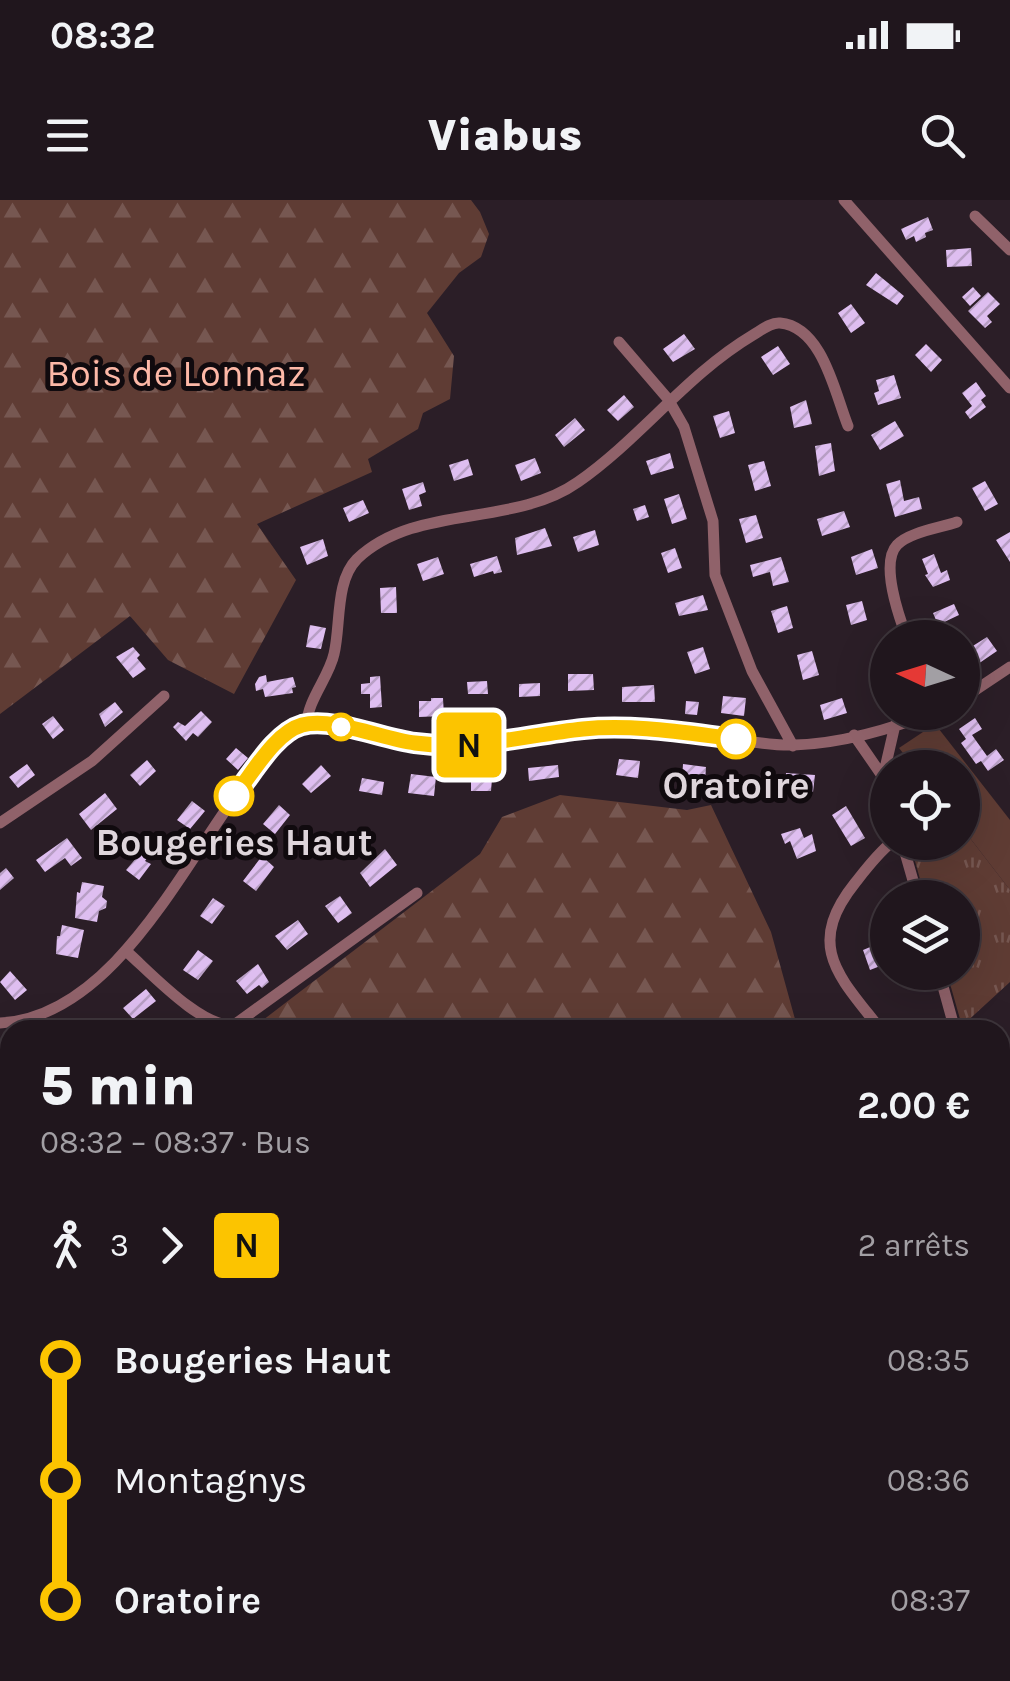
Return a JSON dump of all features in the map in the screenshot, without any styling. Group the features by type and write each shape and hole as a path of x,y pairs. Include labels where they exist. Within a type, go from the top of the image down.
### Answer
{"street":[{"path":"844,200 1010,388"},
{"path":"975,216 1010,250"},
{"path":"307,724 334,654 346,575 361,556 392,537 427,525 513,511 574,485 613,455 718,356 779,322 805,333 818,350 848,426"},
{"path":"619,342 668,400 684,427 713,521 715,575 752,671 793,746"},
{"path":"901,620 890,560 894,547 956,522"},
{"path":"980,687 1010,668"},
{"path":"0,823 92,761 164,696"},
{"path":"24,1020 68,999 126,950 232,800 285,735 307,724 447,746 620,728 793,746 874,730"},
{"path":"854,735 870,758"},
{"path":"873,1020 838,974 829,943 832,921 842,902 877,860"},
{"path":"241,1020 417,893"},
{"path":"126,950 208,1020"},
{"path":"944,990 953,1020"}],"green space":[{"name":"Bois de Lonnaz","path":"0,200 471,200 480,212 489,234 481,257 459,273 427,313 454,356 450,399 423,413 418,429 368,459 372,472 257,524 296,580 234,694 168,660 130,616 0,714"},
{"path":"926,730 940,730 955,750 901,750"},
{"path":"980,782 1010,820 1010,890 980,851"},
{"path":"560,795 687,810 711,805 771,932 795,1020 263,1020 480,854 502,817"},
{"path":"980,851 1010,890 1010,982 969,1020 960,1020 952,990 980,990 980,880 920,880 915,860 980,860"}],"building":[{"path":"928,217 933,230 916,242 914,236 906,240 901,229"},
{"path":"971,248 972,266 947,267 946,250"},
{"path":"876,273 904,296 897,305 866,285"},
{"path":"973,287 981,296 970,306 962,297"},
{"path":"988,292 1000,304 987,316 992,322 985,328 968,311"},
{"path":"851,304 865,323 851,333 838,313"},
{"path":"684,334 695,349 673,362 663,349"},
{"path":"926,344 942,360 931,372 915,355"},
{"path":"778,346 790,364 773,375 761,357"},
{"path":"894,375 901,398 878,405 874,393 879,391 876,380"},
{"path":"976,382 986,396 981,400 986,407 970,419 965,412 972,406 962,393"},
{"path":"624,395 634,407 618,421 607,410"},
{"path":"806,400 812,424 794,428 790,407"},
{"path":"729,411 735,433 720,438 713,416"},
{"path":"575,418 585,430 564,447 555,435"},
{"path":"895,421 904,436 880,450 871,435"},
{"path":"831,443 835,471 819,476 815,446"},
{"path":"670,453 674,468 651,475 646,461"},
{"path":"535,458 541,473 521,481 515,465"},
{"path":"468,459 473,475 454,481 449,465"},
{"path":"764,461 771,486 755,491 748,465"},
{"path":"900,480 904,501 919,497 922,509 895,517 886,484"},
{"path":"985,481 998,504 985,511 972,488"},
{"path":"423,482 426,492 419,495 422,506 409,510 402,489"},
{"path":"679,494 687,519 672,524 664,499"},
{"path":"363,500 369,513 349,522 343,508"},
{"path":"645,505 649,517 637,521 633,509"},
{"path":"844,511 850,527 822,536 817,519"},
{"path":"756,515 763,538 746,543 739,519"},
{"path":"545,528 552,546 517,555 515,538"},
{"path":"595,530 599,545 578,552 573,537"},
{"path":"1010,532 1010,562 996,540"},
{"path":"323,539 328,556 307,565 300,547"},
{"path":"675,548 682,568 668,573 661,553"},
{"path":"872,549 878,568 856,575 851,557"},
{"path":"934,554 941,573 947,570 950,580 933,587 925,575 928,574 922,559"},
{"path":"497,556 502,572 474,577 470,564"},
{"path":"438,557 444,574 423,581 417,564"},
{"path":"781,557 789,582 773,586 770,572 753,577 750,565"},
{"path":"396,587 397,613 381,613 380,588"},
{"path":"703,595 708,610 679,616 675,603"},
{"path":"862,601 867,620 851,625 846,605"},
{"path":"954,604 959,615 936,620 933,613"},
{"path":"787,606 793,628 778,633 771,611"},
{"path":"310,625 326,628 321,649 306,647"},
{"path":"987,637 997,651 980,663 980,641"},
{"path":"133,647 146,669 133,678 116,657"},
{"path":"703,647 710,669 695,674 687,652"},
{"path":"812,651 819,675 803,680 797,655"},
{"path":"568,674 593,674 594,690 568,691"},
{"path":"266,675 267,682 293,677 293,693 265,697 263,689 256,691 259,677"},
{"path":"380,676 382,707 370,708 370,694 361,694 361,684"},
{"path":"487,681 488,694 468,694 467,682"},
{"path":"540,683 540,696 519,697 519,684"},
{"path":"654,685 655,702 622,702 622,687"},
{"path":"723,696 746,698 744,716 721,713"},
{"path":"443,698 444,716 419,717 419,701"},
{"path":"842,698 847,713 824,720 820,705"},
{"path":"686,701 699,702 697,715 685,714"},
{"path":"115,702 123,712 105,727 99,714"},
{"path":"201,711 212,722 198,737 193,733 186,741 173,727 178,722 185,726"},
{"path":"53,716 64,730 53,739 42,724"},
{"path":"980,726 982,729 972,735 987,756 996,749 1004,760 988,771 980,762 980,750 966,750 961,743 966,739 960,730 980,730"},
{"path":"236,748 248,758 238,770 226,759"},
{"path":"619,759 640,761 638,778 616,775"},
{"path":"147,760 156,771 140,786 130,775"},
{"path":"27,764 35,775 18,788 9,777"},
{"path":"683,764 706,767 705,782 682,780"},
{"path":"321,765 331,776 311,793 302,784"},
{"path":"558,765 559,777 529,781 528,768"},
{"path":"786,773 815,775 813,792 785,789"},
{"path":"411,774 436,777 434,796 408,793"},
{"path":"362,778 384,782 382,795 359,791"},
{"path":"492,779 491,791 471,791 471,780"},
{"path":"727,784 755,786 754,802 726,799"},
{"path":"105,793 117,809 91,830 79,814"},
{"path":"192,801 205,811 190,829 177,820"},
{"path":"279,805 290,815 275,834 263,824"},
{"path":"846,806 865,838 851,846 832,815"},
{"path":"800,828 804,838 812,834 816,851 797,859 790,841 785,844 781,834"},
{"path":"145,834 154,848 145,861 151,864 139,880 126,870 138,856 132,852"},
{"path":"67,838 82,858 71,866 65,858 45,872 36,860"},
{"path":"385,849 397,865 370,887 360,873"},
{"path":"262,856 274,867 256,891 243,881"},
{"path":"6,868 14,878 0,890 0,873"},
{"path":"82,882 104,886 106,908 99,911 97,922 75,918"},
{"path":"340,896 352,913 338,923 325,906"},
{"path":"213,898 225,906 212,924 200,916"},
{"path":"298,920 308,934 287,950 275,936"},
{"path":"62,925 84,930 78,958 56,954"},
{"path":"870,947 870,970 863,950"},
{"path":"198,950 213,961 198,980 183,970"},
{"path":"258,964 269,982 247,994 236,981"},
{"path":"10,971 27,990 15,1000 0,982"},
{"path":"146,989 156,1001 133,1019 123,1008"}],"bus line":[{"name":"N","path":"234,796 285,735 307,724 447,746 599,728 644,728 736,739"}],"place":[{"name":"Oratoire","path":"736,739"},
{"name":"Bougeries Haut","path":"234,796"}]}
